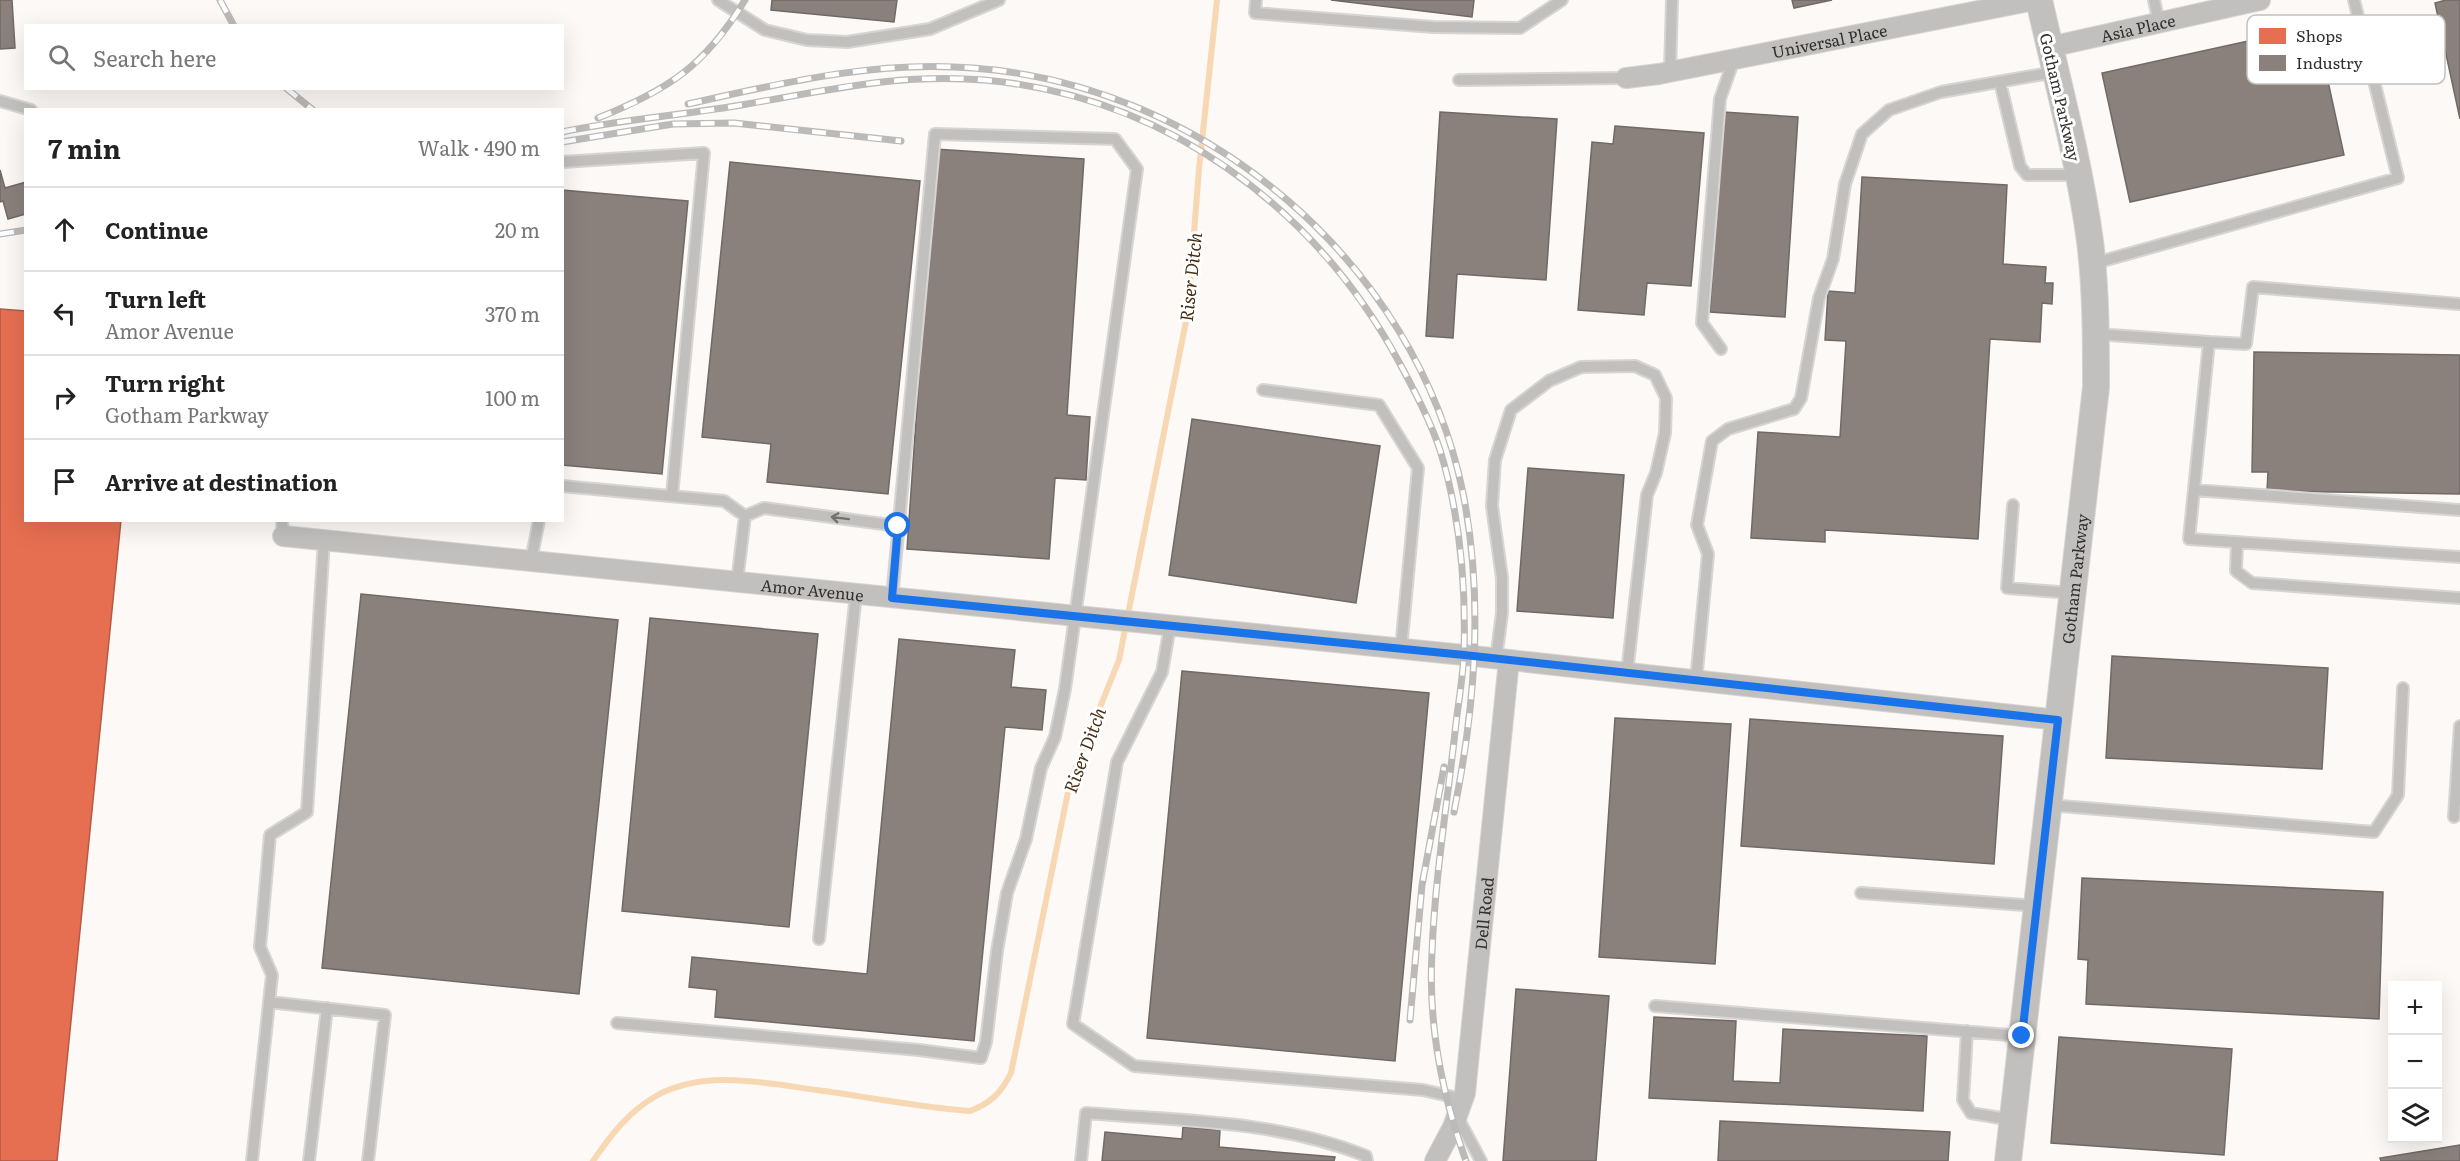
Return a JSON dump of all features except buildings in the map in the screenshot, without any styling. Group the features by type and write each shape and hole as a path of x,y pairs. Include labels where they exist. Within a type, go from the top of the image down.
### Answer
{"street":[{"name":"Universal Place","path":"1626,78 1670,72 2034,0"},
{"name":"Gotham Parkway","path":"2008,1161 2096,387 2092,264 2079,175 2039,0"},
{"name":"Asia Place","path":"2050,47 2159,22 2209,6 2260,0"},
{"name":"Amor Avenue","path":"283,528 324,540 1401,649 2058,720"},
{"name":"Dell Road","path":"1435,1161 1460,1108 1471,1041 1503,660"}],"lane":[{"path":"718,0 765,30 807,40 847,42 930,29 999,0"},
{"path":"1256,0 1255,13 1433,27 1520,28 1562,0"},
{"path":"1670,72 1672,0"},
{"path":"2154,0 2159,22"},
{"path":"2354,0 2358,15"},
{"path":"1721,349 1702,323 1720,99 1734,59"},
{"path":"1696,681 1708,554 1697,525 1712,441 1728,429 1794,409 1801,398 1819,298 1833,259 1845,184 1862,134 1889,110 1941,92 2055,72"},
{"path":"1459,80 1626,78"},
{"path":"2000,82 2020,166 2027,175 2079,175"},
{"path":"2092,264 2398,178 2375,84"},
{"path":"0,101 24,108"},
{"path":"617,1023 919,1050 981,1058 986,1042 997,951 1007,893 1026,839 1041,768 1055,737 1065,690 1137,169 1115,139 935,134 892,598"},
{"path":"564,162 704,153 672,496"},
{"path":"2096,334 2246,344 2253,287 2460,304"},
{"path":"2209,342 2189,539 2460,557"},
{"path":"1503,660 1502,578 1492,495 1495,460 1510,410 1549,381 1581,368 1635,366 1655,375 1666,398 1665,433 1656,473 1647,495 1627,673"},
{"path":"1263,390 1379,405 1418,468 1401,649"},
{"path":"564,486 724,501 745,516"},
{"path":"2194,490 2460,510"},
{"path":"2013,505 2007,588 2073,592"},
{"path":"745,516 764,508 898,526"},
{"path":"737,582 745,516"},
{"path":"531,561 540,522"},
{"path":"252,1161 272,975 260,947 270,835 306,812 324,540"},
{"path":"2237,542 2236,571 2252,583 2460,598"},
{"path":"819,939 856,594"},
{"path":"1170,626 1162,672 1117,762 1073,1024 1134,1066 1423,1090 1460,1108 1481,1161"},
{"path":"2048,805 2374,832 2398,795 2403,688"},
{"path":"2454,817 2460,726"},
{"path":"1861,893 2037,906"},
{"path":"269,1002 385,1015 368,1161"},
{"path":"1655,1006 2022,1036"},
{"path":"309,1161 327,1008"},
{"path":"1967,1031 1963,1100 1966,1109 1971,1113 2012,1120"},
{"path":"1081,1161 1086,1113 1271,1129 1329,1141 1366,1156 1367,1161"}],"waterway":[{"name":"Riser Ditch","path":"593,1161 613,1133 646,1102 675,1088 694,1083 714,1080 756,1082 970,1111 990,1101 999,1092 1011,1073 1070,782 1119,660 1188,311 1199,169 1217,0"}],"railway":[{"path":"220,0 233,24"},
{"path":"598,118 645,97 683,73 715,42 745,0"},
{"path":"688,104 794,81 865,70 937,66 973,68 1059,82 1141,109 1218,149 1287,200 1348,261 1399,332 1438,409 1463,493 1470,533 1473,573 1474,653 1467,733 1454,812"},
{"path":"564,132 893,81 953,78 984,80 1050,90 1113,109 1172,135 1227,168 1278,208 1324,254 1364,305 1399,362 1421,405 1440,450 1457,525 1463,576 1464,652 1436,895 1431,979 1438,1058 1457,1136 1466,1161"},
{"path":"288,90 311,108"},
{"path":"564,142 673,124 734,123 901,141"},
{"path":"0,234 24,230"},
{"path":"1410,1020 1422,885 1444,767"}],"route":[{"path":"898,526 892,598 1464,655 2058,720 2022,1036"}]}
